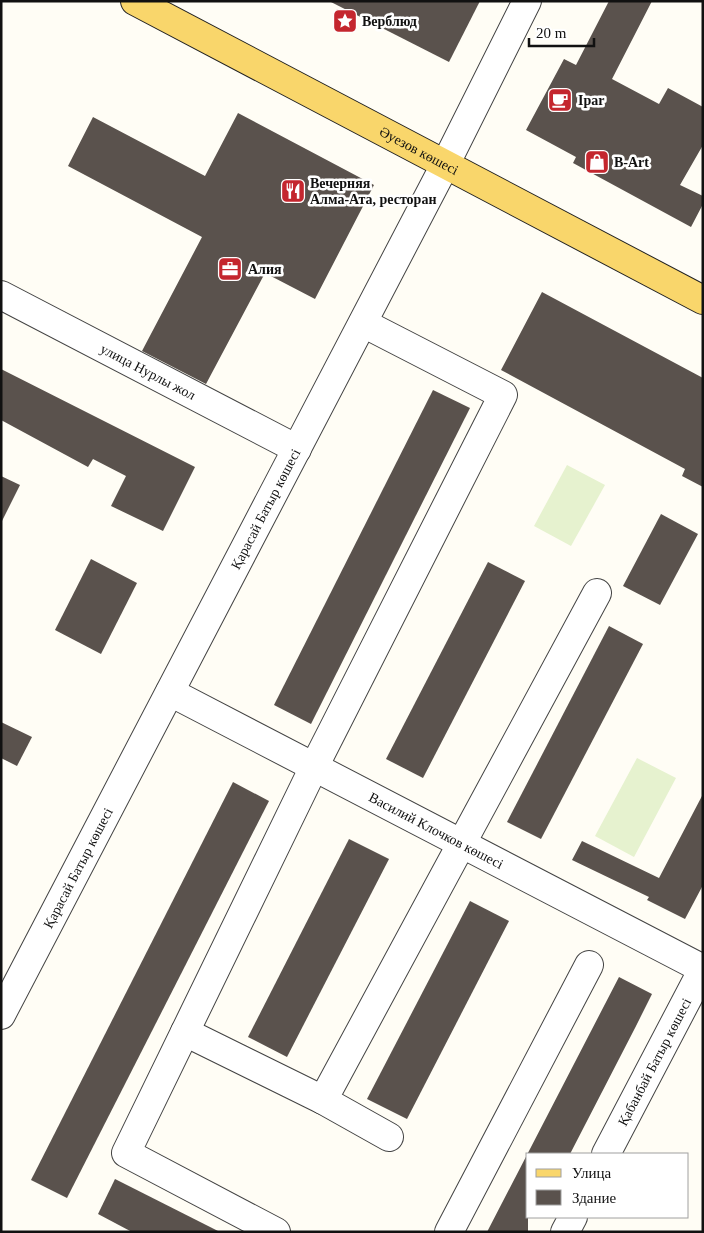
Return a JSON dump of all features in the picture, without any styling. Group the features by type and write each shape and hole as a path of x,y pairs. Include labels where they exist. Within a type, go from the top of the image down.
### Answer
{"main road":[{"name":"Әуезов көшесі","path":"134,1 446,163 703,300"}],"street":[{"name":"Қарасай Батыр көшесі","path":"1,1015 446,163 527,1"},
{"name":"улица Нурлы жол","path":"1,295 297,449"},
{"path":"276,1232 126,1154 313,769 503,395 363,323"},
{"path":"323,1100 597,593"},
{"name":"Василий Клочков көшесі","path":"170,692 313,769 703,969"},
{"path":"449,1232 589,965"},
{"name":"Қабанбай Батыр көшесі","path":"607,1153 703,969"},
{"path":"185,1032 323,1100 390,1137"},
{"path":"565,1232 572,1218"}],"green space":[{"path":"567,465 605,485 571,546 534,526"},
{"path":"637,758 676,778 634,857 595,836"}],"building":[{"path":"329,1 480,1 449,62"},
{"path":"609,1 652,1 612,79 659,104 668,88 703,107 703,145 680,185 703,196 703,204 691,227 573,163 576,157 526,130 564,59 576,65"},
{"path":"238,113 374,185 315,299 265,273 206,384 142,351 202,237 68,166 93,117 205,176"},
{"path":"542,292 703,378 703,487 682,476 685,469 501,370"},
{"path":"1,369 195,467 163,531 111,506 126,476 93,459 88,467 1,420"},
{"path":"433,390 470,408 311,724 274,705"},
{"path":"1,476 20,485 1,523"},
{"path":"661,514 698,534 660,605 623,586"},
{"path":"91,559 137,583 101,654 55,630"},
{"path":"488,562 525,581 423,778 386,759"},
{"path":"609,626 643,644 541,839 507,822"},
{"path":"1,722 32,737 17,766 1,758"},
{"path":"233,782 269,801 67,1198 31,1180"},
{"path":"703,794 703,885 685,919 647,900 649,897 572,860 582,841 659,878"},
{"path":"349,839 389,859 287,1057 248,1037"},
{"path":"470,901 509,921 407,1119 367,1099"},
{"path":"619,977 652,994 571,1153 528,1153"},
{"path":"526,1157 526,1218 528,1218 528,1232 487,1232"},
{"path":"115,1179 220,1232 132,1232 98,1214"}],"place":[{"name":"Верблюд","path":"345,21"},
{"name":"Ipar","path":"560,100"},
{"name":"B-Art","path":"597,162"},
{"name":"Вечерняя Алма-Ата, ресторан","path":"293,191"},
{"name":"Алия","path":"230,269"}]}
